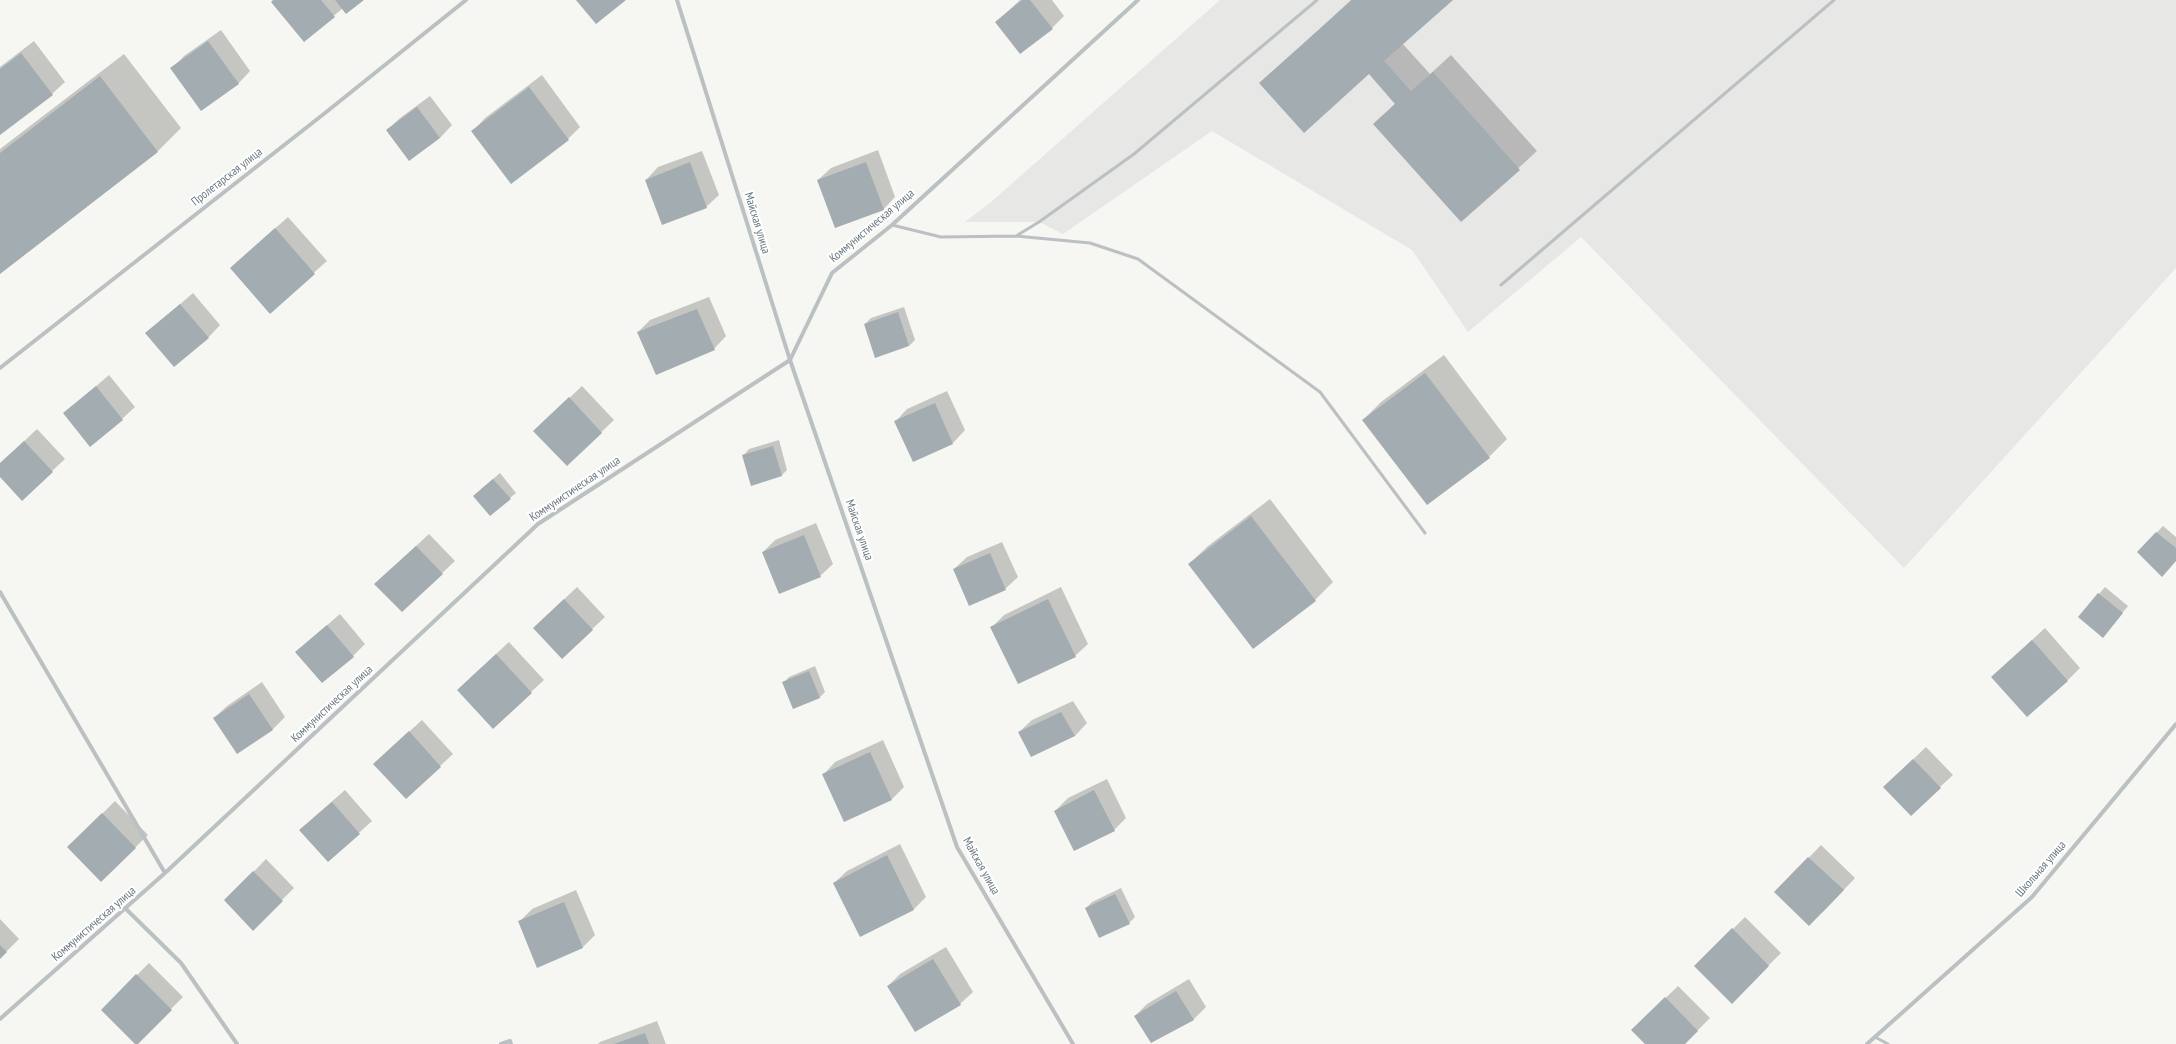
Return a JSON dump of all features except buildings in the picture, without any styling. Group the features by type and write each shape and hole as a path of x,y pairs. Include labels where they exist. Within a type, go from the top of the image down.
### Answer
{"street":[{"name":"Пролетарская улица","path":"0,368 325,113 466,0"},
{"name":"Майская улица","path":"677,0 790,360 957,847 1073,1044"},
{"name":"Коммунистическая улица","path":"0,1019 126,909 538,524 790,360 832,273 892,225 1138,0"},
{"path":"0,592 165,873"},
{"name":"Школьная улица","path":"1867,1044 2032,897 2176,724"},
{"path":"126,909 181,963 237,1044"},
{"path":"501,1044 510,1041 511,1044"}],"lane":[{"path":"1016,236 1039,222 1134,154 1317,0"},
{"path":"1501,285 1834,0"},
{"path":"892,225 941,237 1016,236 1090,244 1138,259 1320,392 1426,533"},
{"path":"1875,1037 1888,1044"}],"shaded area":[{"path":"1220,0 2176,0 2176,268 1904,568 1581,237 1468,332 1412,250 1212,131 1063,234 1039,222 965,222 991,202"}]}
